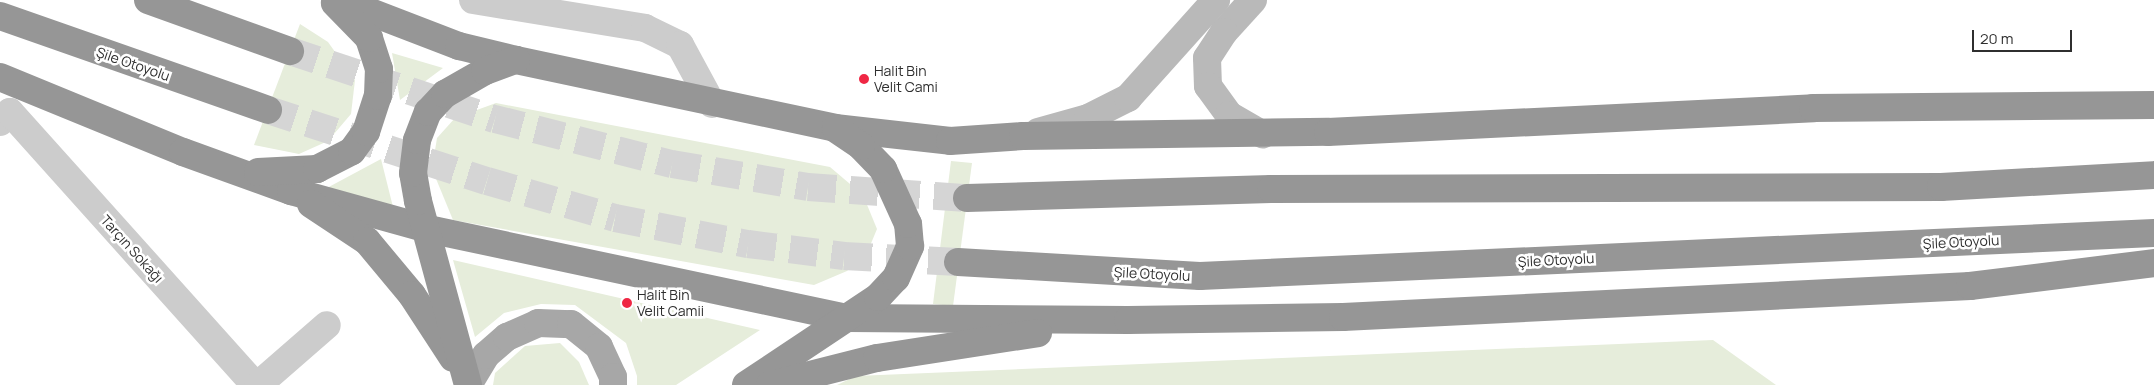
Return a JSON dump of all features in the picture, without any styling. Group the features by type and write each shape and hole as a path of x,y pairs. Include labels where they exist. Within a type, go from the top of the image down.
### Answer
{"highway":[{"path":"148,0 290,52"},
{"path":"224,166 263,172 317,169 352,152 366,132 378,96 379,69 369,38 331,0"},
{"path":"339,0 459,46 516,60 712,104 835,128 950,141 1023,136 1263,135 1814,108 2154,105"},
{"name":"Şile Otoyolu","path":"0,16 268,110"},
{"path":"468,385 413,173 417,140 428,112 457,85 485,71 516,60"},
{"path":"0,77 292,191 428,229 847,318 1128,320 1343,317 1951,287 2154,263"},
{"path":"746,385 878,296 896,278 910,246 908,224 883,168 861,146 835,128"},
{"path":"967,198 1271,189 1941,187 2154,175"},
{"path":"292,191 367,241 417,302 468,385"},
{"name":"Şile Otoyolu","path":"958,262 1200,276 2154,233"},
{"path":"770,385 910,352 1128,320"}],"main road":[{"path":"468,385 486,355 507,337 538,323 571,324 599,347 613,377 613,385"}],"street":[{"path":"473,0 645,28 680,45 712,104"},
{"path":"1023,136 1088,118 1128,98 1216,0"},
{"path":"1253,0 1224,32 1207,58 1208,86 1229,115 1263,135"},
{"name":"Tarçın Sokağı","path":"5,117 256,385"},
{"path":"256,385 326,325"}],"green space":[{"path":"300,24 328,42 355,80 351,114 328,141 299,154 254,145"},
{"path":"392,53 443,68 400,100"},
{"path":"496,103 830,167 863,195 877,229 867,253 847,271 814,285 453,220 432,169 437,138 455,118"},
{"path":"381,159 394,211 325,189"},
{"path":"951,161 972,163 953,306 933,304"},
{"path":"453,260 760,330 676,385 637,385 637,376 626,343 575,305 541,304 504,313 475,337"},
{"path":"1713,340 1776,385 837,385 856,376"},
{"path":"560,343 579,362 589,385 493,385 495,373 525,346"}],"tunnel":[{"path":"290,51 495,119 672,164 808,187 967,198"},
{"path":"268,110 487,181 615,218 748,244 844,256 958,262"}],"place":[{"name":"Halit Bin Velit Cami","path":"864,79"},
{"name":"Halit Bin Velit Camii","path":"627,303"}]}
